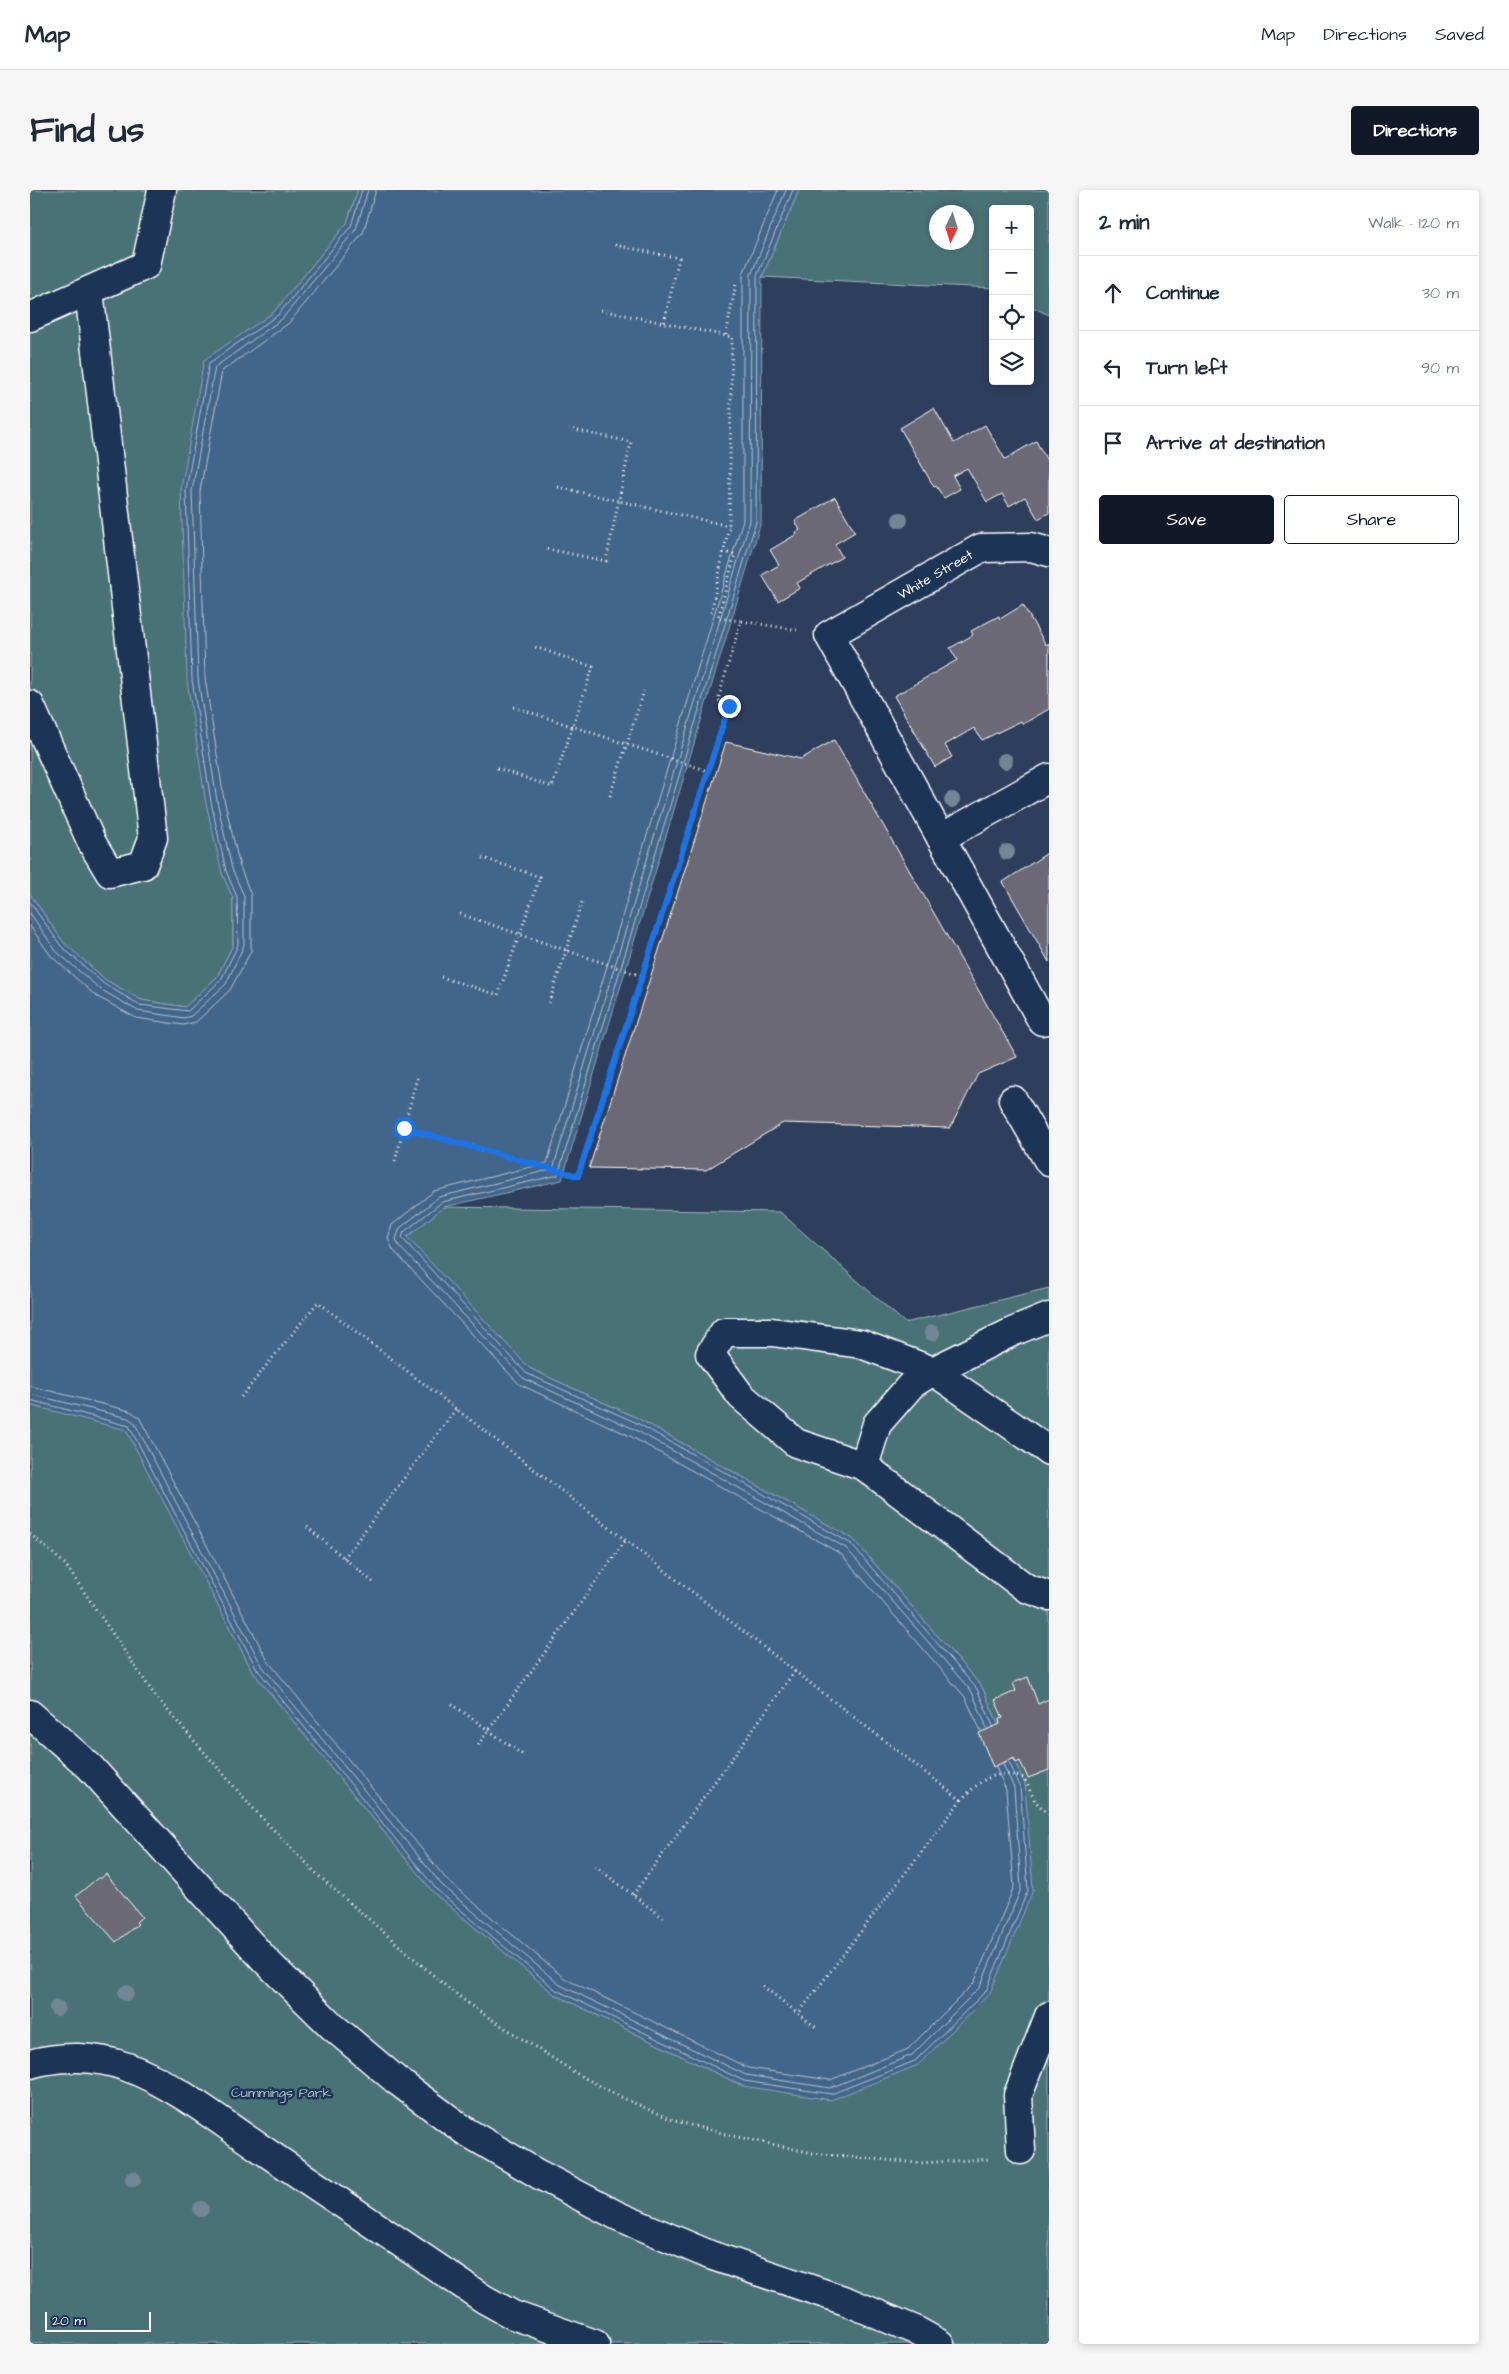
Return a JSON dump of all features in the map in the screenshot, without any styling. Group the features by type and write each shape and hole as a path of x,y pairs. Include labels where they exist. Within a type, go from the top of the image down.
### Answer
{"street":[{"path":"30,317 146,265 162,190"},
{"path":"30,706 92,843 110,873 143,865 152,838 89,291"},
{"name":"White Street","path":"829,635 982,548 1031,547 1049,552"},
{"path":"829,635 1042,1021 1049,1020"},
{"path":"941,838 1049,778"},
{"path":"1013,1100 1049,1162"},
{"path":"864,1466 878,1424 912,1384 932,1370 1012,1332 1049,1317"},
{"path":"1049,1451 932,1370 862,1344 772,1332 724,1332 710,1354 741,1396 796,1443 864,1466 1026,1588 1049,1596"},
{"path":"30,1714 90,1767 265,1960 332,2026 396,2080 465,2131 538,2174 618,2216 710,2255 846,2301 915,2330 940,2344"},
{"path":"1021,2150 1018,2095 1049,2016"},
{"path":"30,2064 60,2058 84,2058 106,2061 147,2076 210,2115 484,2299 513,2315 595,2344"}],"path":[{"path":"615,245 679,258 664,323"},
{"path":"726,335 736,284"},
{"path":"601,310 732,337 729,526 711,613"},
{"path":"547,549 606,561 631,442 570,429"},
{"path":"558,487 729,526"},
{"path":"722,552 735,554 722,610 718,618 829,635"},
{"path":"404,1128 578,1176 729,706 718,700 740,621"},
{"path":"497,768 552,787 593,667 535,647"},
{"path":"610,796 644,691"},
{"path":"514,706 708,771"},
{"path":"441,977 498,995 540,876 480,858"},
{"path":"549,1003 582,899"},
{"path":"460,914 566,952 642,976"},
{"path":"395,1161 418,1074"},
{"path":"241,1396 318,1302 961,1800"},
{"path":"344,1558 456,1409"},
{"path":"307,1527 374,1583"},
{"path":"30,1534 65,1564 156,1697 260,1816 320,1878 476,2010 579,2074 625,2099 675,2121 733,2136 812,2153 917,2164 991,2159 1021,2150"},
{"path":"478,1745 626,1540"},
{"path":"633,1895 795,1671"},
{"path":"452,1704 523,1755"},
{"path":"798,2014 961,1800 981,1780 1004,1774 1024,1778 1035,1801 1049,1815"},
{"path":"594,1866 666,1920"},
{"path":"763,1986 818,2029"}],"green space":[{"path":"30,190 358,190 347,223 274,312 204,361 222,873 233,898 233,945 217,977 185,1007 141,1000 106,980 64,943 30,894"},
{"path":"799,190 1049,190 1049,315 1034,308 1034,205 989,205 989,288 762,277"},
{"name":"Cummings Park","path":"444,1207 780,1212 905,1323 1049,1288 1049,2344 30,2344 30,1405 126,1429 253,1672 434,1893 554,1994 743,2086 1025,1785 982,1687 853,1539 639,1419 529,1368 406,1237"}],"water":[{"path":"358,190 799,190 762,277 761,522 562,1180 444,1207 407,1237 529,1368 639,1419 853,1539 982,1687 1025,1785 1033,1890 990,1993 918,2065 831,2100 743,2086 554,1994 434,1893 253,1672 126,1430 30,1405 30,894 64,943 106,980 141,1000 185,1007 217,977 233,945 233,898 222,873 206,803 187,680 181,490 204,360 274,312 347,223"}],"building":[{"path":"934,408 954,443 985,425 1005,459 1036,441 1049,464 1049,513 1038,519 1025,497 1009,506 1002,494 987,502 967,468 953,476 960,489 944,498 936,486 934,487 900,428"},
{"path":"835,497 855,532 835,544 842,557 797,583 800,588 778,601 762,575 779,565 770,550 797,534 796,532 800,530 795,521"},
{"path":"1023,605 1046,645 1049,643 1049,709 1023,724 1021,721 982,740 974,728 945,745 952,757 935,767 894,696 957,660 950,648 973,635 971,631 999,616 1000,619"},
{"path":"834,740 1017,1057 978,1074 950,1128 783,1123 706,1170 589,1168 726,742 801,759"},
{"path":"1049,852 1049,962 1003,882"},
{"path":"1028,1677 1038,1704 1049,1699 1049,1770 1028,1778 1020,1761 1016,1763 1014,1758 993,1767 979,1733 1000,1724 999,1719 1003,1718 995,1700 1016,1691 1013,1683"},
{"path":"106,1874 142,1917 136,1922 138,1924 116,1942 76,1896 99,1877 100,1879"}],"route":[{"path":"404,1128 578,1176 729,706"}]}
